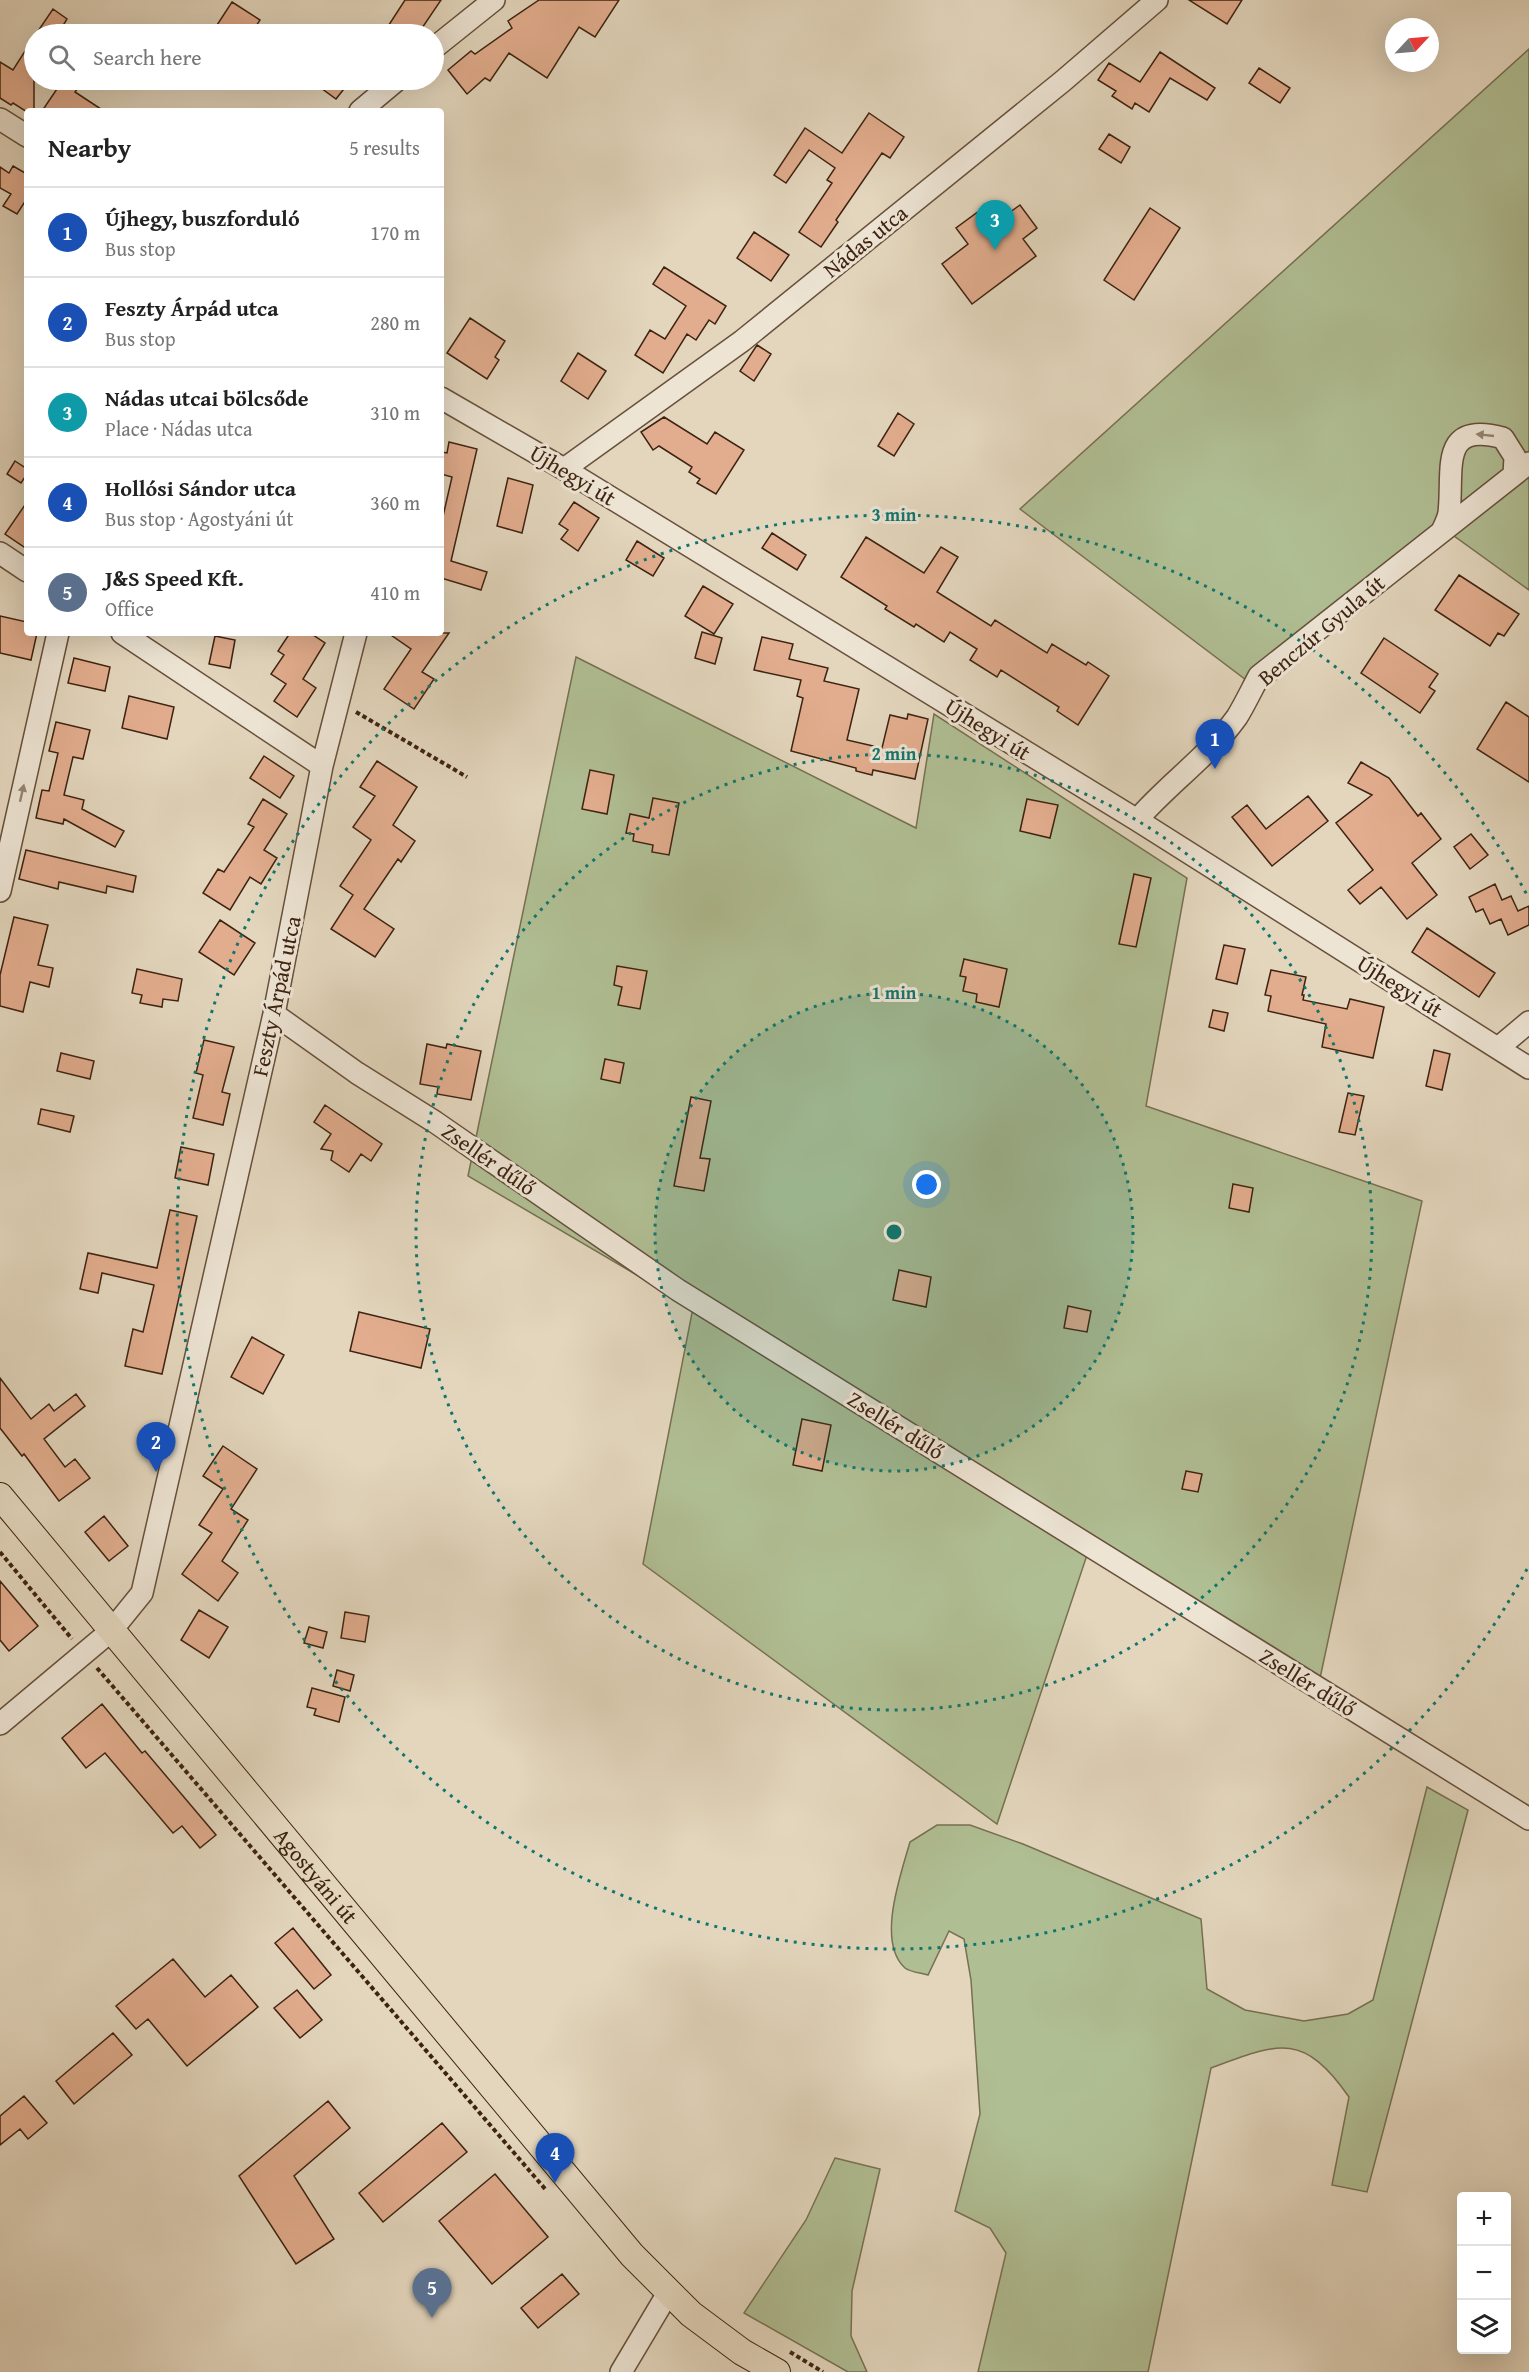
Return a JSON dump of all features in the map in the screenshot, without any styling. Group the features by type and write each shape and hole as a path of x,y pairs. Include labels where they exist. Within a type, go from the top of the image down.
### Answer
{"main road":[{"name":"Agostyáni út","path":"0,1496 632,2255 691,2314 733,2345 777,2372"}],"street":[{"path":"444,40 494,0"},
{"name":"Nádas utca","path":"564,469 742,341 1063,81 1157,0"},
{"path":"364,108 385,90"},
{"path":"0,119 24,134"},
{"name":"Újhegyi út","path":"444,400 564,469 1137,820 1529,1068"},
{"path":"1442,531 1449,516 1451,465 1456,446 1463,440 1471,434 1485,433 1503,438 1522,469"},
{"name":"Benczúr Gyula út","path":"1137,820 1158,796 1198,760 1237,717 1259,676 1522,469"},
{"path":"0,553 24,569"},
{"path":"0,891 57,636"},
{"path":"127,636 322,766"},
{"name":"Feszty Árpád utca","path":"0,1724 112,1630 142,1593 274,1014 322,766 355,636"},
{"name":"Zsellér dűlő","path":"274,1014 357,1073 435,1122 678,1290 1529,1819"},
{"path":"1498,1048 1529,1023"},
{"path":"621,2372 668,2293"}],"path":[{"path":"340,703 467,777"},
{"path":"0,1552 84,1653"}],"green space":[{"path":"1529,49 1529,590 1447,531 1262,692 1020,509"},
{"path":"576,657 916,828 934,714 1187,878 1146,1106 1422,1201 1319,1683 1090,1546 997,1824 643,1564 693,1308 468,1176"},
{"path":"1427,1787 1468,1810 1367,2192 1332,2185 1349,2097 1333,2076 1317,2061 1303,2052 1288,2048 1272,2049 1211,2068 1148,2372 978,2372 1006,2253 990,2228 955,2211 980,2114 971,1980 964,1939 949,1931 928,1975 905,1968 897,1956 892,1942 893,1907 910,1842 937,1825 970,1825 1023,1844 1201,1919 1207,1989 1245,2010 1304,2021 1348,2014 1373,2000"},
{"path":"835,2158 880,2169 852,2291 851,2336 867,2372 848,2372 744,2313 806,2220"}],"building":[{"path":"405,0 441,0 425,24 389,24"},
{"path":"539,0 619,0 595,37 579,27 547,78 509,53 490,81 485,78 467,94 448,70 471,51 475,54 512,28 508,21"},
{"path":"1189,0 1242,0 1227,24"},
{"path":"232,2 260,20 257,24 218,24"},
{"path":"53,9 67,19 64,24 43,24"},
{"path":"1160,52 1215,88 1207,100 1170,78 1149,112 1135,103 1132,109 1112,96 1116,91 1098,80 1109,63 1140,82"},
{"path":"24,53 24,90 34,90 34,108 24,108 24,110 0,98 0,62 13,70"},
{"path":"1259,68 1290,88 1280,103 1249,83"},
{"path":"56,90 76,90 75,92 99,108 44,108"},
{"path":"324,90 343,90 336,99"},
{"path":"869,113 904,137 890,158 882,153 836,220 838,222 821,247 799,232 832,183 827,180 835,168 809,150 786,183 774,175 805,128 842,153"},
{"path":"1109,134 1130,147 1121,163 1099,149"},
{"path":"13,166 24,172 24,203 17,214 3,206 11,194 0,188 0,167 9,173"},
{"path":"990,203 1002,218 1020,205 1037,228 1023,239 1036,256 972,304 942,264 968,244 956,228"},
{"path":"1150,208 1180,228 1134,300 1104,280"},
{"path":"754,232 789,255 771,281 737,258"},
{"path":"664,267 726,306 715,324 709,320 696,340 687,334 663,373 635,355 650,330 665,339 686,306 653,284"},
{"path":"470,318 505,341 495,357 499,360 487,379 447,353"},
{"path":"757,345 771,354 754,381 740,371"},
{"path":"578,353 606,371 588,399 561,381"},
{"path":"898,413 914,424 894,456 878,446"},
{"path":"664,417 707,444 715,432 744,450 716,494 697,483 700,479 689,472 692,467 659,446 653,450 641,432"},
{"path":"449,442 477,449 451,561 487,572 481,590 444,579 444,512 452,477 444,475 444,452 447,453"},
{"path":"15,461 24,467 24,478 21,483 7,474"},
{"path":"508,478 533,485 522,533 497,526"},
{"path":"574,502 599,518 578,551 561,539 568,530 559,524"},
{"path":"24,506 24,547 5,534"},
{"path":"772,533 806,555 797,570 762,548"},
{"path":"866,537 924,573 941,547 958,557 937,592 991,626 995,620 1047,653 1052,644 1086,665 1088,662 1109,676 1078,725 1057,711 1059,707 1001,670 997,677 970,660 977,649 950,632 944,642 916,624 914,627 885,609 887,606 841,577"},
{"path":"637,541 664,558 653,576 626,560"},
{"path":"1459,575 1519,614 1504,636 1498,633 1490,646 1435,610"},
{"path":"703,586 733,604 714,634 685,616"},
{"path":"0,616 24,621 24,636 36,636 31,660 0,653"},
{"path":"702,632 722,638 715,664 695,658"},
{"path":"444,633 449,633 422,672 434,679 414,709 384,689 411,649 392,636 444,636"},
{"path":"215,636 235,640 230,668 209,664"},
{"path":"288,636 314,636 325,643 303,679 316,688 297,717 274,701 286,684 271,674 284,655 278,651"},
{"path":"762,637 793,644 789,659 828,668 824,681 859,689 847,740 882,748 890,715 907,719 908,714 928,719 915,779 873,770 872,775 856,771 856,768 791,751 803,698 797,696 801,680 754,670"},
{"path":"1384,638 1438,674 1429,687 1435,691 1420,713 1361,673"},
{"path":"74,658 110,667 105,691 68,683"},
{"path":"129,696 174,707 167,739 122,728"},
{"path":"1506,702 1529,717 1529,782 1477,749"},
{"path":"56,722 90,730 83,759 73,757 64,795 84,800 82,809 124,831 115,847 64,819 63,824 36,818 42,790 49,791 58,753 49,751"},
{"path":"264,756 294,776 280,798 250,778"},
{"path":"377,761 417,787 393,825 415,841 401,862 398,859 364,909 394,929 375,957 331,929 353,895 340,886 371,840 353,827 375,796 360,787"},
{"path":"1361,762 1389,778 1418,816 1421,813 1441,839 1412,863 1437,895 1407,919 1381,887 1360,904 1348,890 1373,870 1336,823 1372,795 1348,783"},
{"path":"590,770 614,775 607,814 582,809"},
{"path":"1308,796 1328,821 1272,866 1232,817 1247,805 1266,829"},
{"path":"653,798 679,803 669,855 652,852 653,845 633,841 634,834 626,833 630,814 649,818"},
{"path":"263,799 287,814 264,850 277,858 261,884 250,877 230,910 203,893 218,869 224,872 254,827 248,824"},
{"path":"1027,799 1058,805 1050,838 1020,831"},
{"path":"1471,834 1488,855 1470,869 1454,847"},
{"path":"26,850 136,876 133,892 107,886 106,893 59,882 58,889 19,879"},
{"path":"1134,874 1151,878 1136,947 1119,944"},
{"path":"1495,884 1502,900 1511,896 1518,911 1529,906 1529,925 1508,935 1501,919 1490,924 1483,909 1476,912 1469,897"},
{"path":"14,917 48,925 38,965 53,968 49,987 30,982 23,1012 0,1006 0,975"},
{"path":"220,920 255,943 234,975 199,952"},
{"path":"1427,928 1495,973 1479,997 1412,952"},
{"path":"1224,945 1245,949 1237,984 1216,979"},
{"path":"964,959 1007,969 999,1007 976,1002 977,994 963,991 966,977 960,976"},
{"path":"617,966 647,971 640,1009 618,1005 622,987 614,985"},
{"path":"137,969 182,979 178,1001 163,999 162,1007 140,1003 142,995 132,993"},
{"path":"1271,970 1306,977 1303,1000 1347,1009 1350,999 1384,1007 1373,1058 1322,1047 1326,1024 1268,1011 1271,996 1265,995"},
{"path":"1213,1010 1228,1013 1224,1031 1209,1027"},
{"path":"204,1040 234,1047 222,1092 230,1094 223,1125 193,1118 203,1075 196,1073"},
{"path":"427,1044 446,1048 447,1044 481,1051 471,1100 437,1094 438,1087 420,1084"},
{"path":"1434,1050 1450,1054 1442,1090 1426,1086"},
{"path":"61,1053 94,1061 90,1079 57,1071"},
{"path":"605,1059 624,1063 620,1083 601,1079"},
{"path":"1348,1093 1364,1096 1355,1135 1339,1132"},
{"path":"691,1097 711,1101 700,1158 710,1159 704,1191 674,1186"},
{"path":"325,1105 382,1144 371,1161 361,1154 349,1172 331,1160 333,1151 321,1149 331,1134 314,1122"},
{"path":"41,1109 74,1116 70,1132 38,1124"},
{"path":"181,1147 214,1154 208,1185 175,1178"},
{"path":"1233,1184 1253,1188 1249,1212 1229,1208"},
{"path":"170,1210 197,1216 162,1374 125,1366 133,1329 143,1332 154,1285 102,1273 98,1293 80,1289 88,1253 157,1268"},
{"path":"899,1270 931,1277 926,1307 893,1300"},
{"path":"1068,1306 1091,1311 1087,1332 1064,1328"},
{"path":"359,1312 430,1329 421,1368 350,1351"},
{"path":"252,1337 284,1355 263,1394 231,1377"},
{"path":"0,1378 31,1419 49,1404 54,1411 76,1394 85,1406 44,1439 65,1467 75,1459 90,1478 59,1501 24,1454 22,1456 0,1428"},
{"path":"802,1419 831,1425 822,1471 793,1465"},
{"path":"223,1446 257,1469 231,1509 248,1520 222,1561 238,1573 218,1601 182,1574 212,1533 199,1525 223,1489 203,1476"},
{"path":"1186,1471 1202,1474 1198,1492 1182,1489"},
{"path":"104,1516 128,1546 109,1561 85,1532"},
{"path":"0,1581 38,1626 9,1651 0,1640"},
{"path":"199,1610 228,1627 209,1658 181,1640"},
{"path":"345,1612 369,1616 365,1642 341,1638"},
{"path":"309,1627 327,1632 323,1648 304,1643"},
{"path":"337,1670 354,1675 350,1691 333,1686"},
{"path":"312,1688 345,1697 339,1722 314,1715 316,1709 307,1707"},
{"path":"102,1704 142,1753 145,1751 216,1835 200,1848 182,1826 173,1833 105,1753 86,1768 62,1738"},
{"path":"293,1928 331,1975 314,1989 275,1943"},
{"path":"173,1959 205,1997 231,1975 258,2007 187,2066 148,2019 136,2029 116,2006"},
{"path":"297,1990 322,2020 300,2038 274,2008"},
{"path":"113,2033 132,2055 74,2104 56,2081"},
{"path":"24,2096 47,2123 28,2139 20,2129 0,2145 0,2116"},
{"path":"328,2101 350,2128 294,2176 334,2239 296,2264 239,2176"},
{"path":"442,2123 467,2152 383,2222 359,2193"},
{"path":"495,2174 548,2237 492,2284 439,2221"},
{"path":"562,2274 579,2294 538,2328 521,2308"}],"place":[{"name":"Nádas utcai bölcsőde","path":"995,250"},
{"name":"Újhegy, buszforduló","path":"1215,769"},
{"name":"Feszty Árpád utca","path":"156,1472"},
{"name":"Hollósi Sándor utca","path":"555,2183"},
{"name":"J&S Speed Kft.","path":"432,2318"}]}
